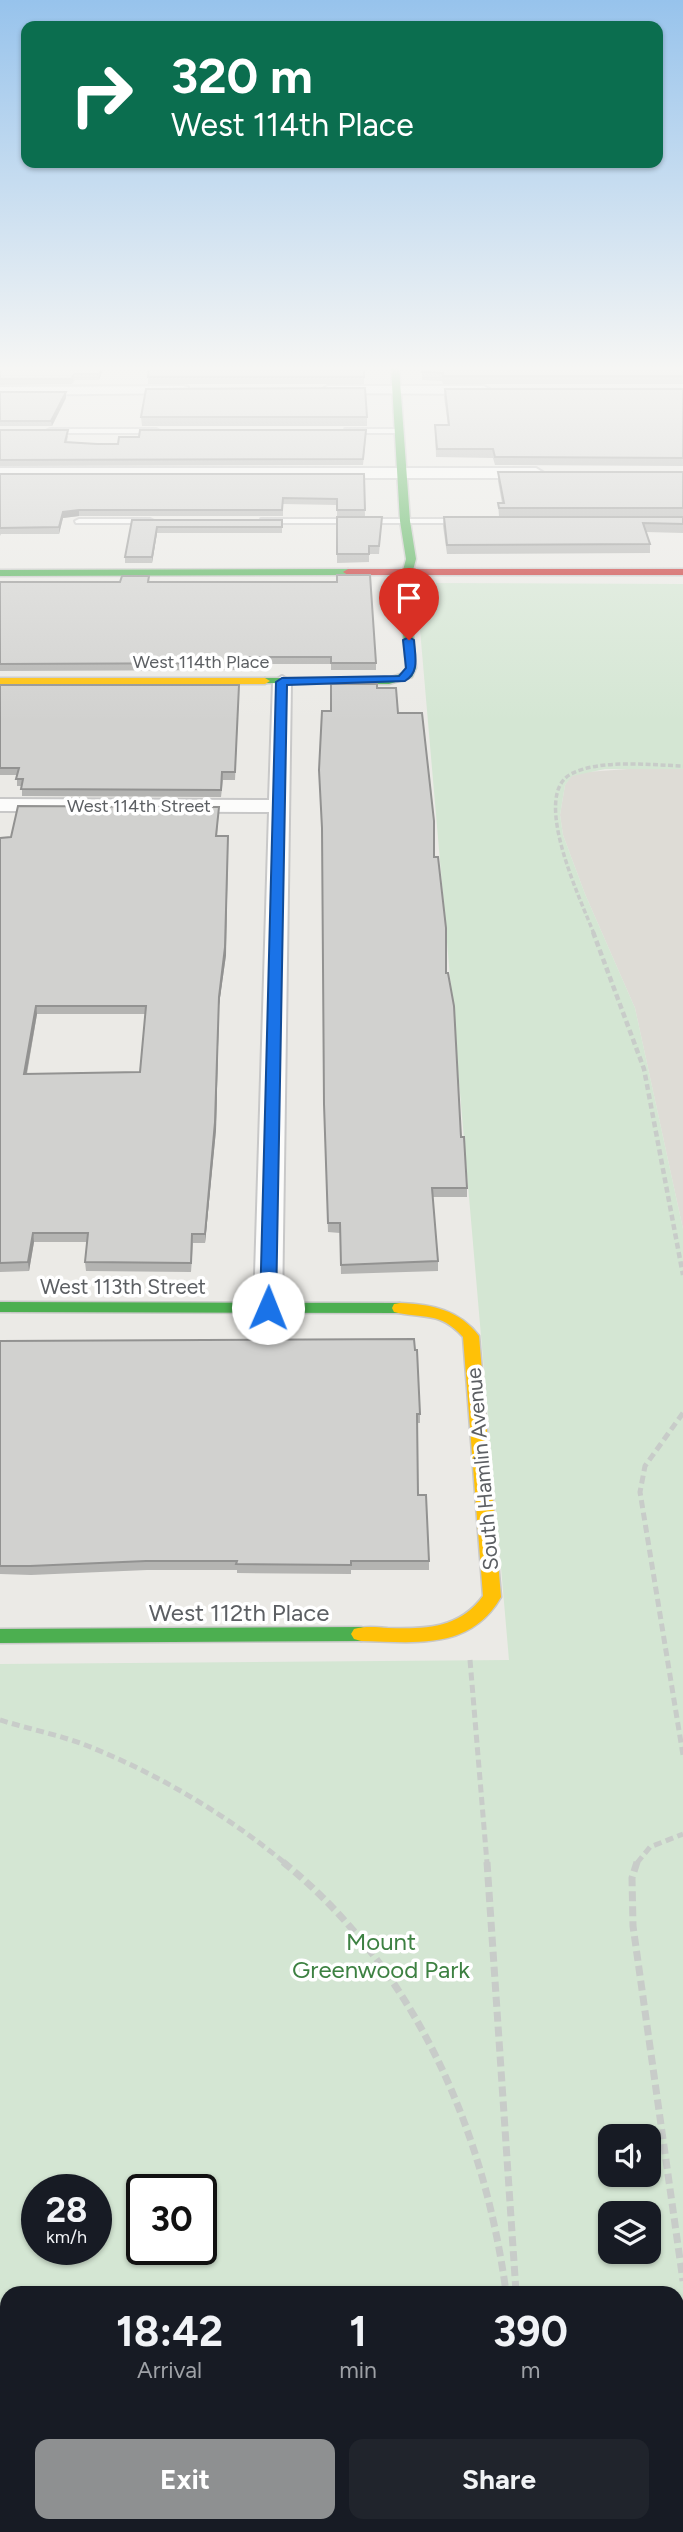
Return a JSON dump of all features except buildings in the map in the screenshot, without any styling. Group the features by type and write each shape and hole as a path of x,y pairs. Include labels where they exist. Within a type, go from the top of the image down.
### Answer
{"street":[{"path":"402,485 411,559 407,572"},
{"name":"West 114th Place","path":"0,681 282,682 401,679 408,675 411,668 404,585 407,572"},
{"path":"0,573 683,572"},
{"path":"268,1308 282,682"},
{"name":"West 114th Street","path":"0,805 278,806"},
{"name":"West 113th Street","path":"0,1307 419,1308 439,1310 455,1317"},
{"name":"South Hamlin Avenue","path":"455,1317 471,1336 492,1597 487,1609 476,1622"},
{"name":"West 112th Place","path":"0,1636 430,1634 466,1628 476,1622"}],"lane":[{"path":"79,521 160,521"},
{"path":"255,521 474,521"}],"path":[{"path":"683,766 612,766 573,773 562,780 558,790 556,816 561,845 644,1069 683,1275"},
{"path":"683,1413 645,1466 640,1492 683,1755"},
{"path":"470,1656 489,1886 516,2286"},
{"path":"0,1720 97,1748 168,1780 229,1816 284,1858 335,1909 386,1972 429,2040 458,2103 484,2177 505,2286"},
{"path":"683,1834 660,1839 641,1854 630,1877 633,1926 683,2281"}],"shaded area":[{"path":"683,769 683,1229 635,1008 585,894 563,835 560,815 565,785 573,773"}],"green space":[{"name":"Mount Greenwood Park","path":"416,583 683,584 683,769 605,769 572,776 565,785 560,815 563,835 585,894 635,1008 683,1229 683,2286 0,2286 0,1664 509,1660"}],"traffic: fast":[{"path":"265,681 389,681 408,675 411,668 404,585 411,559 403,485"},
{"path":"0,573 348,572"},
{"path":"0,1307 400,1308"},
{"path":"0,1636 361,1634"}],"traffic: slow":[{"path":"0,681 265,681"},
{"path":"361,1634 417,1635 452,1630 481,1613 492,1597 471,1336 456,1322 439,1313 400,1308"}],"traffic: jam":[{"path":"348,572 683,572"}],"route":[{"path":"268,1308 282,682 401,679 408,675 411,668 409,640"}]}
